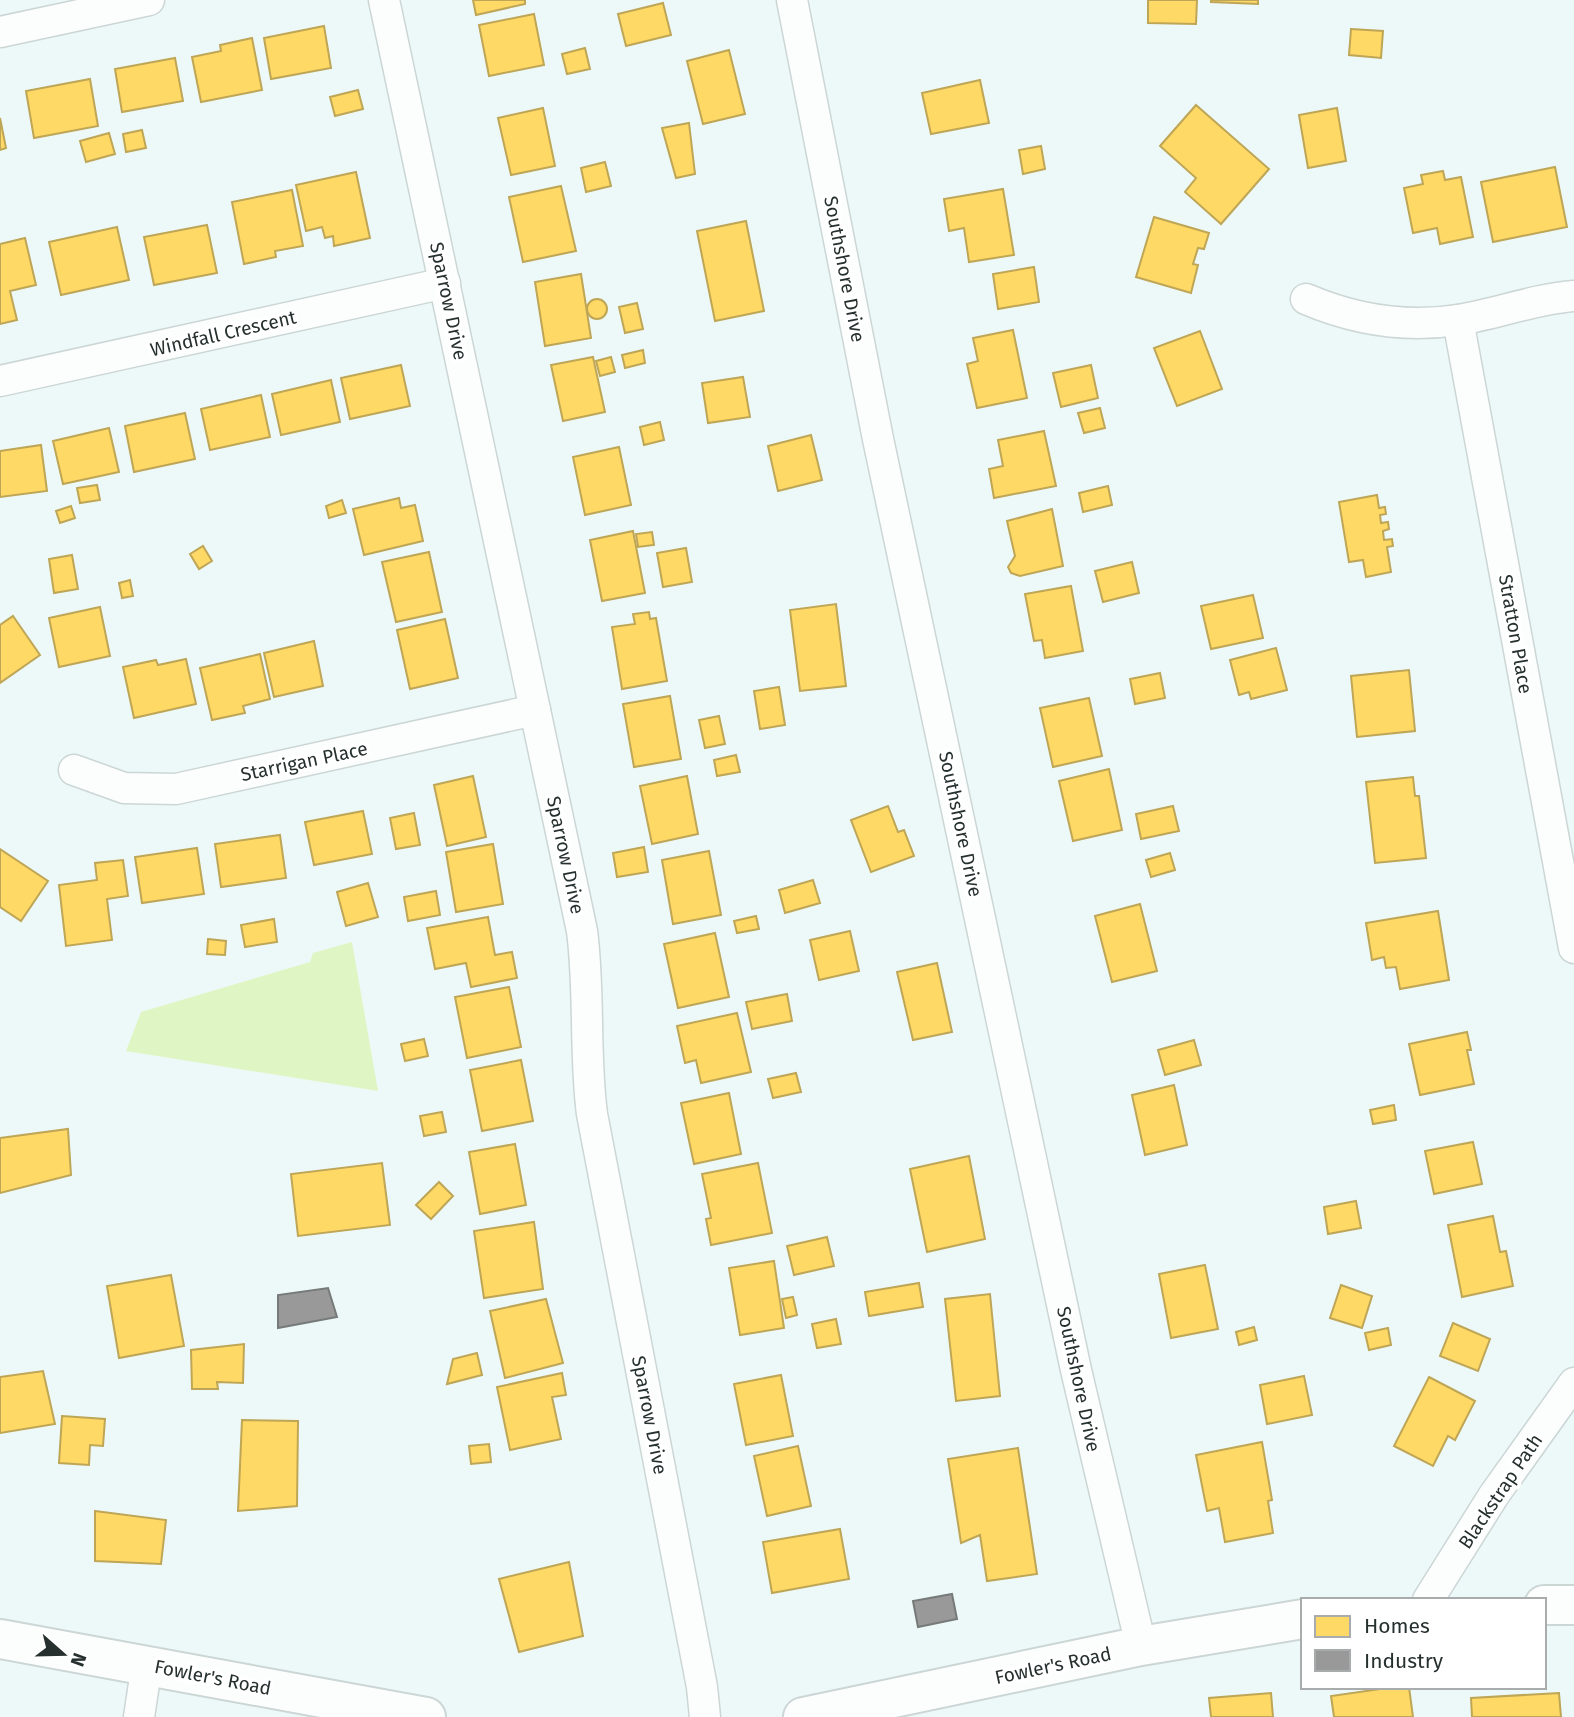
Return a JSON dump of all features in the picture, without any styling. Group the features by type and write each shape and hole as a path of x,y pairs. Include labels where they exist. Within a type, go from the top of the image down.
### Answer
{"street":[{"path":"0,32 149,0"},
{"name":"Sparrow Drive","path":"384,0 586,961 586,1054 592,1114 702,1687 705,1717"},
{"name":"Southshore Drive","path":"792,0 880,451 1076,1370 1141,1646"},
{"name":"Windfall Crescent","path":"0,381 445,283"},
{"path":"1306,299 1353,317 1381,322 1458,320 1574,296"},
{"name":"Stratton Place","path":"1458,320 1574,948"},
{"name":"Starrigan Place","path":"74,769 124,788 176,789 535,710"},
{"name":"Blackstrap Path","path":"1429,1598 1494,1495 1574,1383"},
{"path":"1546,1605 1574,1605"},
{"name":"Fowler's Road","path":"803,1717 1141,1646 1301,1619"},
{"name":"Fowler's Road","path":"0,1639 426,1717"},
{"path":"139,1717 147,1664"}],"green space":[{"path":"352,942 378,1091 126,1051 141,1012 310,962 313,953"}],"building: Homes":[{"path":"473,0 525,0 525,4 476,15"},
{"path":"1148,0 1197,0 1196,24 1148,23"},
{"path":"1258,0 1258,4 1211,2"},
{"path":"663,3 671,35 626,46 618,14"},
{"path":"534,14 544,65 489,76 479,25"},
{"path":"324,26 331,68 271,79 264,38"},
{"path":"1351,29 1383,31 1381,58 1349,55"},
{"path":"252,38 262,90 201,102 192,57 221,51 220,45"},
{"path":"585,48 590,69 567,74 562,54"},
{"path":"729,50 745,114 703,124 687,61"},
{"path":"175,58 183,101 122,112 115,69"},
{"path":"90,79 98,126 34,138 26,91"},
{"path":"980,80 989,123 931,134 922,93"},
{"path":"358,90 363,109 335,116 330,97"},
{"path":"1196,105 1269,169 1221,224 1185,192 1196,178 1160,146"},
{"path":"543,108 555,166 511,175 498,118"},
{"path":"1337,108 1346,161 1308,168 1299,115"},
{"path":"0,118 6,148 0,150"},
{"path":"689,123 695,174 676,178 662,128"},
{"path":"142,130 146,148 126,152 123,134"},
{"path":"109,133 115,154 86,162 80,141"},
{"path":"1041,146 1045,169 1023,174 1019,150"},
{"path":"605,162 611,186 586,192 581,168"},
{"path":"1555,167 1567,227 1493,242 1481,182"},
{"path":"1443,171 1445,180 1461,177 1473,237 1440,244 1437,228 1413,233 1404,188 1423,184 1421,175"},
{"path":"356,172 370,238 334,246 333,236 325,238 322,227 306,231 296,185"},
{"path":"561,186 576,251 523,262 509,197"},
{"path":"1003,189 1014,255 969,262 964,228 949,231 944,199"},
{"path":"292,190 303,246 275,251 276,257 244,264 232,202"},
{"path":"1154,217 1209,233 1204,249 1198,248 1193,264 1198,265 1191,293 1136,277"},
{"path":"746,221 764,311 715,321 697,231"},
{"path":"207,225 217,273 154,285 144,237"},
{"path":"117,227 129,280 61,295 49,242"},
{"path":"25,238 36,285 10,291 17,320 0,324 0,244"},
{"path":"1034,267 1039,302 998,309 993,274"},
{"path":"581,274 591,338 545,346 535,282"},
{"path":"597,299 604,302 607,309 604,316 597,319 590,316 587,309 590,302"},
{"path":"637,303 643,329 625,333 619,307"},
{"path":"1013,330 1027,398 977,408 967,364 978,361 973,338"},
{"path":"1200,331 1222,389 1177,406 1154,348"},
{"path":"643,350 645,363 625,368 622,355"},
{"path":"593,357 605,412 563,421 551,365"},
{"path":"611,357 615,372 600,376 596,361"},
{"path":"401,365 410,406 350,419 341,378"},
{"path":"1091,365 1098,398 1061,407 1053,373"},
{"path":"743,377 750,417 708,423 702,383"},
{"path":"331,380 340,422 281,435 272,394"},
{"path":"261,395 270,437 210,450 201,409"},
{"path":"1100,408 1105,428 1084,433 1078,413"},
{"path":"185,413 195,459 134,472 125,426"},
{"path":"660,422 664,440 644,445 640,427"},
{"path":"109,428 119,472 63,484 53,441"},
{"path":"1044,431 1056,486 994,498 989,469 1003,466 998,440"},
{"path":"811,435 822,480 778,491 768,446"},
{"path":"41,445 47,491 0,497 0,451"},
{"path":"619,447 631,505 585,515 573,457"},
{"path":"97,485 100,500 80,503 77,488"},
{"path":"1108,486 1112,505 1083,512 1079,493"},
{"path":"1377,495 1379,508 1385,507 1386,514 1380,515 1381,523 1388,522 1389,529 1383,531 1384,540 1392,539 1393,546 1387,547 1391,572 1366,577 1363,560 1349,562 1339,502"},
{"path":"399,498 401,508 415,505 423,541 364,555 353,509"},
{"path":"342,500 346,513 329,518 326,506"},
{"path":"71,506 75,518 60,523 56,511"},
{"path":"1052,509 1063,566 1020,576 1011,573 1008,567 1015,556 1007,521"},
{"path":"633,531 645,593 602,601 590,540"},
{"path":"652,532 654,545 638,547 636,534"},
{"path":"203,546 212,561 199,569 190,554"},
{"path":"686,548 692,582 663,587 657,553"},
{"path":"429,552 442,612 396,622 382,562"},
{"path":"72,555 78,589 54,593 49,559"},
{"path":"1132,562 1139,593 1103,602 1095,571"},
{"path":"130,580 133,596 122,598 119,583"},
{"path":"1071,586 1083,651 1045,658 1042,640 1034,641 1025,594"},
{"path":"1253,595 1263,638 1211,649 1201,606"},
{"path":"836,604 846,686 800,691 790,610"},
{"path":"100,607 110,656 59,667 49,618"},
{"path":"649,612 650,619 656,618 667,681 622,689 612,627 635,624 633,614"},
{"path":"13,616 40,655 0,683 0,625"},
{"path":"445,619 458,678 410,689 397,630"},
{"path":"314,641 323,686 274,697 264,653"},
{"path":"1276,648 1287,690 1251,699 1249,692 1239,695 1230,660"},
{"path":"260,654 270,699 243,706 245,713 212,720 200,668"},
{"path":"186,659 196,704 134,718 123,667 156,660 158,665"},
{"path":"1409,670 1415,731 1357,737 1351,676"},
{"path":"1160,673 1165,698 1135,704 1130,679"},
{"path":"779,687 785,725 760,729 754,691"},
{"path":"670,696 681,759 634,767 623,704"},
{"path":"1089,698 1102,756 1053,767 1040,708"},
{"path":"719,716 725,744 705,748 699,720"},
{"path":"736,755 740,772 717,776 714,760"},
{"path":"1109,769 1122,830 1073,841 1059,781"},
{"path":"473,776 486,837 447,846 434,785"},
{"path":"687,776 698,834 652,844 640,786"},
{"path":"1413,777 1415,796 1419,796 1426,858 1375,863 1366,782"},
{"path":"888,806 898,832 904,830 914,856 871,872 851,820"},
{"path":"1173,806 1179,831 1141,839 1136,814"},
{"path":"363,811 372,854 314,865 305,822"},
{"path":"414,813 420,845 396,849 390,818"},
{"path":"280,835 286,878 221,887 215,844"},
{"path":"493,844 503,904 456,912 446,852"},
{"path":"644,847 648,872 617,877 613,853"},
{"path":"197,848 204,894 142,903 135,857"},
{"path":"0,849 48,881 21,921 0,907"},
{"path":"709,851 721,915 673,924 662,860"},
{"path":"1170,853 1175,870 1151,877 1146,860"},
{"path":"123,860 128,896 107,899 112,940 66,946 59,885 97,880 95,863"},
{"path":"813,880 820,903 785,913 779,890"},
{"path":"368,883 378,917 346,926 337,892"},
{"path":"436,891 440,915 408,921 404,897"},
{"path":"1140,904 1157,971 1112,982 1095,916"},
{"path":"1438,911 1449,980 1400,989 1396,967 1386,968 1384,957 1372,960 1366,923"},
{"path":"756,916 759,929 737,933 734,921"},
{"path":"488,917 495,955 512,952 517,978 471,987 466,963 435,969 427,928"},
{"path":"274,919 277,942 245,947 241,925"},
{"path":"850,931 859,971 819,980 810,940"},
{"path":"715,933 729,997 678,1008 664,944"},
{"path":"208,939 226,941 225,955 207,954"},
{"path":"937,963 952,1032 913,1040 897,972"},
{"path":"509,987 521,1047 467,1058 455,997"},
{"path":"787,994 792,1021 752,1029 746,1002"},
{"path":"737,1013 751,1072 701,1083 696,1060 685,1063 677,1026"},
{"path":"1467,1032 1471,1050 1467,1050 1474,1084 1420,1095 1409,1044"},
{"path":"424,1039 428,1056 405,1061 401,1044"},
{"path":"1194,1040 1201,1065 1165,1075 1158,1050"},
{"path":"521,1060 533,1121 482,1131 470,1070"},
{"path":"796,1073 801,1092 773,1098 768,1079"},
{"path":"1174,1085 1187,1145 1145,1155 1132,1095"},
{"path":"729,1093 741,1154 694,1164 681,1103"},
{"path":"1394,1105 1396,1120 1373,1124 1370,1110"},
{"path":"442,1112 446,1132 424,1136 420,1116"},
{"path":"68,1129 71,1175 0,1193 0,1138"},
{"path":"1473,1142 1482,1184 1434,1194 1425,1151"},
{"path":"515,1144 526,1205 480,1214 469,1152"},
{"path":"969,1156 985,1239 927,1252 910,1169"},
{"path":"382,1163 390,1225 298,1236 291,1174"},
{"path":"758,1163 772,1233 711,1245 706,1219 711,1218 702,1174"},
{"path":"439,1182 453,1196 431,1219 416,1205"},
{"path":"1356,1201 1361,1228 1328,1234 1324,1207"},
{"path":"1493,1216 1500,1252 1506,1251 1513,1286 1462,1297 1448,1225"},
{"path":"534,1222 543,1289 484,1298 474,1231"},
{"path":"827,1237 834,1266 794,1275 787,1246"},
{"path":"774,1261 784,1328 740,1335 729,1268"},
{"path":"1205,1265 1218,1329 1171,1338 1159,1274"},
{"path":"171,1275 184,1346 119,1358 107,1286"},
{"path":"919,1283 923,1307 869,1316 865,1292"},
{"path":"1341,1285 1372,1296 1362,1328 1330,1318"},
{"path":"990,1294 1000,1396 956,1401 945,1299"},
{"path":"793,1297 797,1315 786,1318 782,1299"},
{"path":"546,1299 563,1363 505,1378 490,1311"},
{"path":"836,1319 841,1344 817,1348 812,1324"},
{"path":"1453,1323 1490,1339 1478,1371 1440,1356"},
{"path":"1254,1327 1257,1340 1239,1345 1236,1332"},
{"path":"1388,1328 1391,1345 1369,1350 1365,1333"},
{"path":"244,1344 243,1383 217,1382 218,1389 192,1389 191,1350"},
{"path":"477,1353 482,1375 447,1384 453,1359"},
{"path":"43,1371 55,1424 0,1433 0,1377"},
{"path":"562,1373 566,1395 552,1397 561,1439 510,1450 497,1387"},
{"path":"781,1375 793,1436 746,1445 734,1384"},
{"path":"1304,1376 1312,1415 1267,1424 1260,1385"},
{"path":"1429,1377 1475,1401 1455,1440 1448,1436 1433,1466 1394,1446"},
{"path":"62,1416 105,1419 103,1446 90,1445 89,1465 59,1463"},
{"path":"242,1420 298,1421 297,1506 238,1511"},
{"path":"1262,1442 1272,1500 1268,1501 1273,1533 1225,1542 1219,1508 1207,1511 1196,1455"},
{"path":"489,1444 491,1462 471,1464 469,1446"},
{"path":"798,1446 811,1506 767,1516 754,1456"},
{"path":"1018,1448 1037,1574 987,1581 980,1535 961,1543 948,1459"},
{"path":"95,1511 166,1520 161,1564 95,1561"},
{"path":"840,1529 849,1579 772,1593 763,1542"},
{"path":"569,1562 583,1636 519,1652 499,1579"},
{"path":"1380,1689 1409,1689 1413,1717 1334,1717 1331,1696"},
{"path":"1271,1693 1273,1717 1211,1717 1209,1698"},
{"path":"1559,1693 1561,1717 1472,1717 1471,1698"}],"building: Industry":[{"path":"328,1288 337,1317 278,1328 278,1295"},
{"path":"952,1594 957,1619 918,1627 913,1601"}]}
